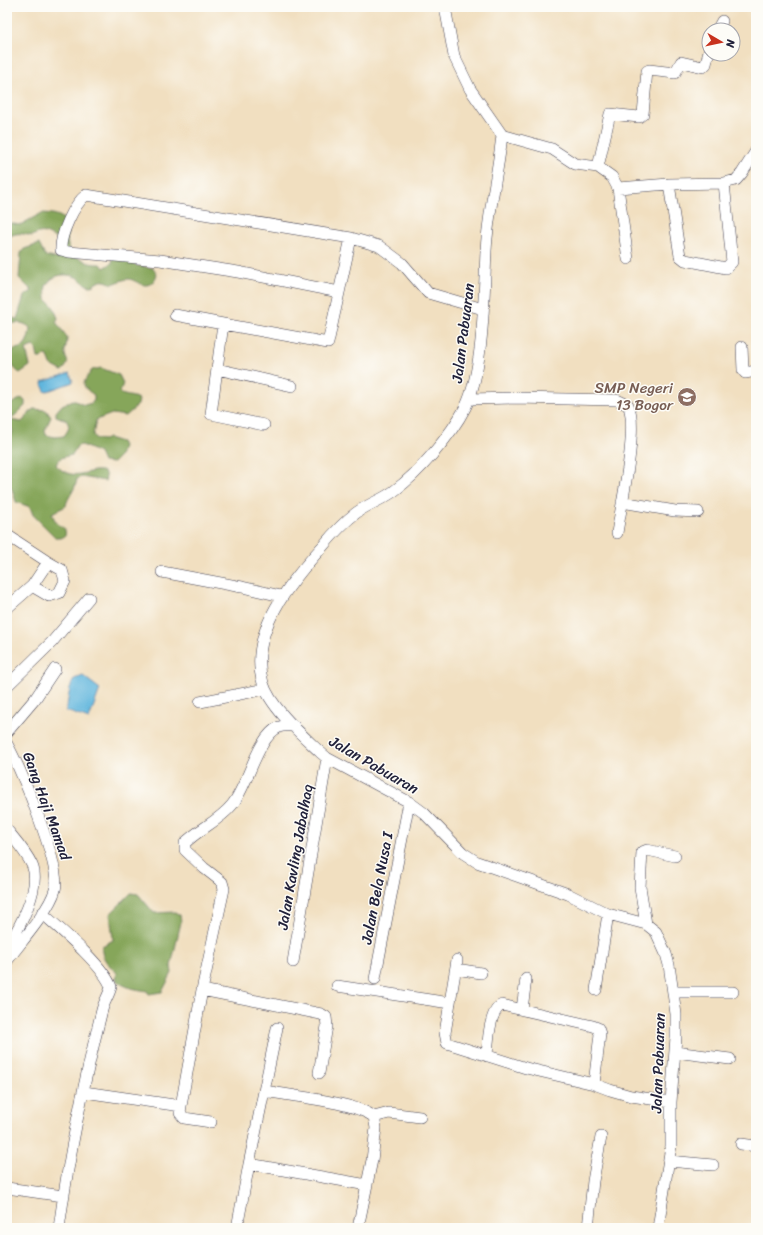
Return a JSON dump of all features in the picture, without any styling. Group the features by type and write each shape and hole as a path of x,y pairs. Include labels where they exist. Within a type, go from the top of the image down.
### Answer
{"street":[{"path":"445,7 454,56 470,89 502,135 552,149 575,164 598,167 615,182 628,259"},
{"path":"598,167 610,114 639,117 643,114 647,71 649,70 674,74 681,62 703,67 706,62"},
{"name":"Jalan Pabuaran","path":"502,135 486,252 479,351 469,399 458,421 422,467 394,491 362,509 349,519 312,559 281,596 273,612 260,653 260,672 265,689 278,710 327,758 409,802 424,813 463,853 477,862 568,894 608,914 646,924 656,932 662,942 666,954 676,1014 671,1102 671,1146 658,1228"},
{"path":"615,182 669,184 724,183 742,173 756,151"},
{"path":"742,173 756,174"},
{"path":"669,184 680,256 685,260 726,268 731,264 724,183"},
{"path":"339,292 160,260 69,252 61,250 60,242 78,201 86,195 351,238 379,246 402,263 428,293 483,309"},
{"path":"175,315 328,343 351,238"},
{"path":"223,324 211,414 264,425"},
{"path":"742,347 743,370 745,373 756,371"},
{"path":"217,369 292,386"},
{"path":"469,399 616,400 628,405 632,429 617,533"},
{"path":"622,502 675,511 698,512"},
{"path":"7,535 62,570 65,581 62,590 59,593 49,596 32,586"},
{"path":"7,608 32,586 48,562"},
{"path":"162,572 281,596"},
{"path":"7,686 52,642 89,598"},
{"path":"7,732 35,699 55,669"},
{"path":"200,702 265,689"},
{"path":"211,1122 184,1118 180,1113 202,990 224,889 222,882 185,850 185,843 232,805 243,789 254,760 272,734 278,728 294,726"},
{"name":"Gang Haji Mamad","path":"7,744 16,760 28,790 53,860 56,879 55,891 42,913 7,961"},
{"name":"Jalan Kavling Jabalhaq","path":"293,962 327,758"},
{"name":"Jalan Bela Nusa I","path":"375,979 409,802"},
{"path":"7,830 28,859 35,876 32,896 9,939"},
{"path":"646,924 640,887 642,852 647,850 674,856"},
{"path":"42,913 72,940 101,972 111,986 103,1008 84,1092 63,1196 59,1228"},
{"path":"596,990 608,914"},
{"path":"481,973 456,965 445,1033 447,1043 526,1068 594,1084 631,1096 671,1102"},
{"path":"522,1009 526,979"},
{"path":"337,986 450,1003"},
{"path":"202,990 321,1014 326,1017 327,1026 319,1073"},
{"path":"673,992 733,992"},
{"path":"487,1056 493,1015 498,1006 502,1005 522,1009 598,1028 600,1034 594,1084"},
{"path":"237,1228 277,1028"},
{"path":"675,1052 730,1059"},
{"path":"265,1091 352,1107 367,1112 374,1117 376,1128 358,1228"},
{"path":"84,1092 181,1106"},
{"path":"374,1117 389,1113 420,1117"},
{"path":"588,1228 593,1181 601,1137"},
{"path":"741,1144 756,1146"},
{"path":"669,1161 713,1165"},
{"path":"249,1164 367,1184"},
{"path":"7,1188 63,1196"}],"green space":[{"path":"42,213 54,214 62,217 66,222 68,247 74,256 89,263 101,264 104,268 112,263 114,253 119,253 138,266 153,268 157,275 154,281 146,285 128,279 112,284 102,281 89,286 76,277 68,275 55,277 52,279 46,286 46,299 53,306 58,318 56,322 67,337 65,354 68,362 67,365 62,371 51,365 48,356 45,355 42,358 38,358 36,349 33,346 26,349 30,366 20,373 14,368 11,362 11,355 14,349 18,349 24,345 29,336 30,328 22,323 7,324 7,306 8,317 17,319 24,296 32,291 19,278 21,253 24,249 39,244 45,256 59,259 62,250 59,240 46,233 40,233 32,236 16,234 7,238 7,223 20,225"},
{"path":"101,368 119,375 123,383 120,393 137,398 139,400 138,405 126,416 112,414 96,420 93,435 96,439 104,440 108,438 121,442 123,446 120,456 113,463 103,462 99,453 82,445 77,446 72,455 62,458 57,462 56,465 63,471 70,474 82,474 99,471 104,472 106,476 105,481 81,477 77,479 66,506 52,513 56,522 64,528 65,531 65,536 56,538 33,515 30,507 16,502 12,489 7,483 7,437 12,434 13,430 7,424 7,406 22,398 25,401 25,406 10,420 22,422 33,409 46,410 51,417 45,430 46,435 55,437 64,436 69,427 66,420 56,416 56,412 62,405 73,400 84,405 92,403 94,400 94,395 86,389 84,384 86,378 92,370"},
{"path":"131,893 138,894 154,913 175,912 180,915 181,922 171,966 172,973 162,992 149,994 147,991 130,988 119,983 116,980 117,973 102,954 102,946 113,940 110,914"}],"water":[{"path":"70,373 73,382 45,392 42,382"},
{"path":"83,676 100,689 89,719 66,711 70,688 74,679"}],"place":[{"name":"SMP Negeri 13 Bogor","path":"687,397"}]}
